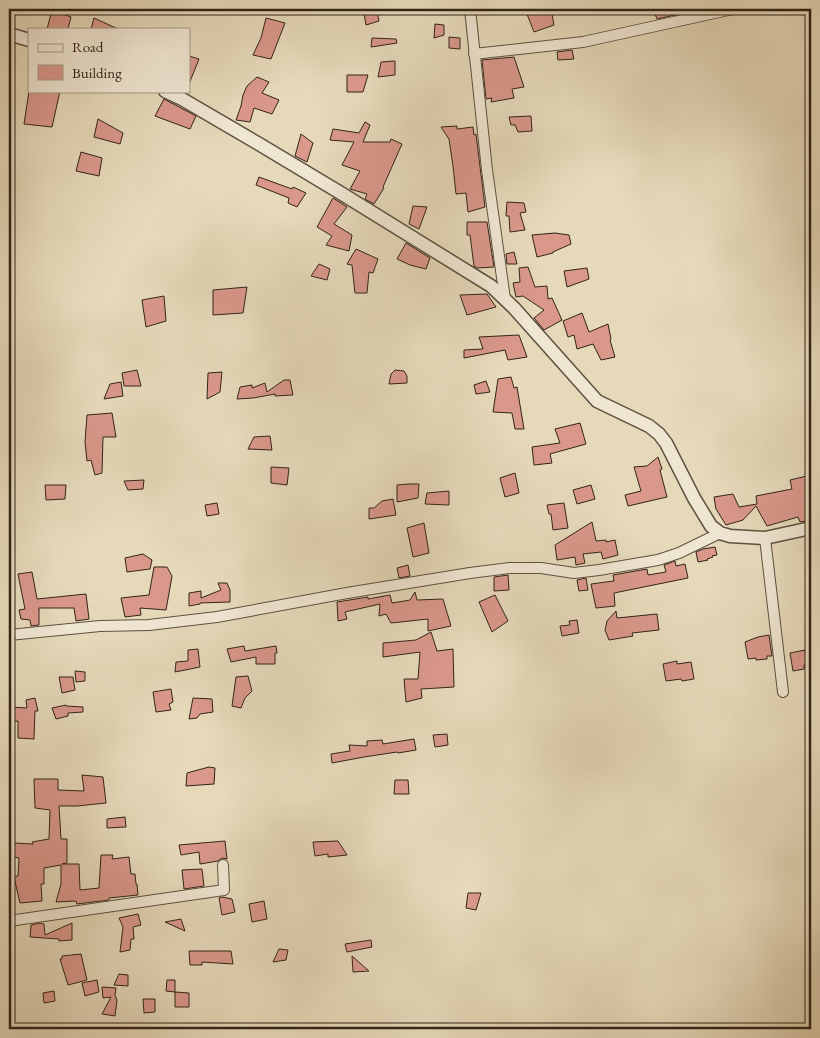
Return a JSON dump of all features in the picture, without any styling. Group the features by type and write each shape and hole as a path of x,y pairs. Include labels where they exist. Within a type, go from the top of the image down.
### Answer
{"street":[{"path":"470,9 487,170 504,299"},
{"path":"474,54 583,42 733,9"},
{"path":"9,34 28,40"},
{"path":"167,92 182,98 339,192 491,286 514,308 597,401 649,426 659,434 666,442 694,498 711,526 720,533 730,536 765,538 811,528"},
{"path":"9,635 92,626 149,626 217,617 470,572 510,568 540,568 574,573 599,570 658,560 679,553 720,533"},
{"path":"765,538 783,692"},
{"path":"9,921 224,890 223,865"}],"building":[{"path":"525,9 551,9 554,25 534,32"},
{"path":"653,9 697,9 697,10 657,19"},
{"path":"52,10 71,17 68,28 47,28"},
{"path":"377,12 379,21 366,25 364,13"},
{"path":"94,18 116,28 91,28"},
{"path":"266,18 285,23 271,59 253,55 261,38"},
{"path":"435,24 444,25 444,35 434,38"},
{"path":"449,37 460,38 460,49 449,48"},
{"path":"372,38 396,39 397,43 371,47"},
{"path":"572,50 574,59 558,60 557,52"},
{"path":"190,56 199,59 190,82"},
{"path":"514,57 524,87 512,89 514,98 491,102 492,98 486,99 482,60"},
{"path":"395,61 395,75 378,77 381,62"},
{"path":"347,75 368,75 363,92 347,92"},
{"path":"257,77 269,82 262,93 279,100 272,114 254,108 250,122 236,120 247,86"},
{"path":"29,92 60,92 52,127 24,124"},
{"path":"164,99 196,116 190,129 155,116"},
{"path":"531,116 532,131 518,132 515,125 511,125 509,117"},
{"path":"98,119 123,133 120,144 94,137"},
{"path":"365,122 370,125 363,142 390,142 391,139 402,144 384,188 374,204 365,199 367,194 350,189 360,171 342,165 354,142 330,140 333,129 359,133"},
{"path":"457,126 457,129 473,127 474,135 476,134 485,207 468,212 466,193 456,194 449,139 441,127"},
{"path":"301,134 313,143 307,162 295,156"},
{"path":"81,152 102,158 99,176 76,171"},
{"path":"259,177 306,193 297,207 288,203 289,198 256,185"},
{"path":"333,198 347,207 334,224 352,235 349,251 326,245 332,236 317,227"},
{"path":"507,202 524,203 526,212 520,213 525,230 510,232 509,216 506,216"},
{"path":"413,206 427,207 419,229 409,224"},
{"path":"467,222 487,222 494,267 477,268 474,266 470,235 467,235"},
{"path":"555,233 569,235 571,244 553,253 537,257 532,235"},
{"path":"406,243 430,258 426,269 397,259"},
{"path":"356,249 378,259 373,273 369,272 367,293 355,293 352,265 347,264"},
{"path":"514,252 517,264 507,264 506,254"},
{"path":"319,264 330,269 327,280 311,276"},
{"path":"528,267 535,287 547,286 548,299 552,298 562,320 544,330 534,318 544,310 523,296 516,297 513,283 520,282 519,268"},
{"path":"587,268 589,279 567,287 564,271"},
{"path":"247,287 243,313 213,315 213,290"},
{"path":"487,294 496,307 467,315 460,295"},
{"path":"164,296 166,321 146,327 142,300"},
{"path":"582,313 589,332 608,324 615,357 601,360 593,344 577,349 574,335 568,337 563,321"},
{"path":"519,335 527,357 508,360 505,350 464,358 464,350 483,349 479,337"},
{"path":"137,370 141,386 124,386 122,373"},
{"path":"395,370 404,371 407,376 407,383 389,384 391,374"},
{"path":"222,372 220,392 207,399 208,373"},
{"path":"511,377 514,388 517,387 524,429 515,429 512,413 493,412 498,379"},
{"path":"284,380 290,380 293,395 275,396 275,394 237,399 240,387 252,385 252,388 265,383 267,392"},
{"path":"486,381 490,392 476,394 474,385"},
{"path":"121,382 123,396 104,399 110,384"},
{"path":"112,413 116,437 103,437 102,473 95,475 91,460 87,461 85,442 87,415"},
{"path":"580,423 586,444 550,454 552,463 534,465 532,447 560,443 555,429"},
{"path":"270,436 272,450 248,449 254,437"},
{"path":"658,457 667,497 628,506 625,495 641,491 634,467 647,466"},
{"path":"271,467 289,468 287,485 271,483"},
{"path":"515,473 519,493 505,497 500,478"},
{"path":"811,475 811,520 800,522 798,517 767,526 756,506 743,520 726,525 716,509 714,497 733,494 739,507 757,504 756,496 792,489 790,480"},
{"path":"144,480 143,489 128,490 124,481"},
{"path":"419,484 418,498 397,502 397,485"},
{"path":"45,485 66,485 65,499 46,500"},
{"path":"591,485 595,499 577,504 573,490"},
{"path":"449,491 449,505 425,504 427,493"},
{"path":"393,499 396,515 369,519 369,508 374,508 382,501"},
{"path":"217,503 219,514 207,516 205,505"},
{"path":"564,503 568,528 553,530 551,514 549,514 547,505"},
{"path":"592,522 596,541 606,540 606,542 615,540 618,555 603,559 601,552 583,554 585,563 576,565 575,557 557,560 555,545"},
{"path":"424,523 429,553 413,557 407,528"},
{"path":"715,547 717,555 712,556 708,560 698,562 696,552"},
{"path":"143,554 152,560 150,569 127,572 125,558"},
{"path":"675,561 676,566 685,564 688,578 614,593 615,606 596,608 591,584 614,581 613,575 647,569 648,575 666,572 664,565"},
{"path":"408,565 410,576 399,578 397,568"},
{"path":"154,567 167,567 172,576 166,610 140,608 141,615 125,617 121,598 149,595"},
{"path":"32,572 37,599 86,594 89,619 76,621 74,608 39,608 39,625 31,626 30,620 21,619 19,610 25,609 18,574"},
{"path":"508,575 509,590 494,591 494,577"},
{"path":"586,578 588,590 579,591 577,580"},
{"path":"218,583 227,583 230,590 230,602 200,603 189,606 189,593 201,591 201,598 221,590"},
{"path":"415,592 417,600 443,599 451,626 428,631 428,619 391,623 386,614 379,616 380,604 345,612 347,619 338,621 337,602 390,595 392,603 410,600"},
{"path":"495,595 508,621 492,632 479,602"},
{"path":"616,611 617,618 657,614 659,630 632,633 633,636 609,640 605,630 607,621"},
{"path":"577,620 579,633 562,636 560,626 570,625 569,621"},
{"path":"431,632 437,651 453,649 454,687 421,689 422,698 406,702 404,679 418,679 420,652 383,657 383,643 416,640"},
{"path":"769,635 772,656 767,656 767,659 748,659 745,642"},
{"path":"244,646 245,651 276,646 275,664 256,664 256,657 231,662 227,649"},
{"path":"198,649 200,667 175,672 176,662 188,661 188,650"},
{"path":"805,650 807,665 804,665 804,669 793,671 790,653"},
{"path":"677,661 677,664 691,662 694,679 666,681 663,664"},
{"path":"75,671 85,672 85,681 76,682"},
{"path":"248,676 252,691 245,698 241,708 232,706 236,677"},
{"path":"59,677 73,677 75,690 62,693"},
{"path":"171,689 173,702 169,704 171,710 156,712 153,692"},
{"path":"35,698 38,711 35,711 34,739 18,738 18,721 9,722 9,707 27,708 26,700"},
{"path":"193,698 212,699 213,712 200,714 197,718 189,719"},
{"path":"66,705 83,707 83,712 68,713 68,716 56,719 52,708"},
{"path":"447,734 448,745 435,747 433,735"},
{"path":"414,739 416,750 332,763 331,754 350,751 349,745 367,746 367,741 382,740 383,744"},
{"path":"209,767 215,768 214,784 186,786 187,773"},
{"path":"82,775 103,777 106,803 59,806 61,839 67,839 67,863 62,864 79,864 80,890 99,888 101,855 113,855 112,859 129,857 131,874 135,874 138,895 77,904 76,901 56,902 61,884 61,865 44,868 44,884 41,884 42,901 20,903 14,877 18,876 19,858 14,857 14,843 33,844 32,842 49,839 50,810 35,808 34,779 58,779 58,790 84,791"},
{"path":"395,780 408,780 409,794 394,794"},
{"path":"125,817 126,827 107,828 107,819"},
{"path":"225,841 227,859 222,858 218,861 200,864 199,852 181,855 179,845"},
{"path":"338,841 347,855 328,857 328,854 315,856 313,842"},
{"path":"202,869 204,886 184,889 182,870"},
{"path":"468,893 481,893 476,910 466,908"},
{"path":"219,898 232,899 235,912 222,915"},
{"path":"264,901 267,919 252,922 249,904"},
{"path":"138,914 141,925 133,927 134,939 131,939 130,950 120,952 123,927 119,918"},
{"path":"181,919 185,931 165,922"},
{"path":"72,923 72,940 59,941 59,939 30,937 31,925 44,924 45,935"},
{"path":"371,940 372,947 347,952 345,944"},
{"path":"279,949 288,950 286,960 273,962"},
{"path":"189,951 231,951 233,964 202,962 202,965 190,965"},
{"path":"81,954 87,980 68,985 60,959 62,959 62,956"},
{"path":"352,956 369,971 353,972"},
{"path":"119,974 128,975 128,986 114,985"},
{"path":"97,980 99,992 85,996 82,983"},
{"path":"167,980 175,980 175,992 166,991"},
{"path":"102,987 116,988 115,1016 102,1014 111,997 103,998"},
{"path":"54,991 55,1001 44,1003 43,993"},
{"path":"175,992 189,993 189,1007 175,1007"},
{"path":"143,999 155,999 155,1012 144,1013"}]}
